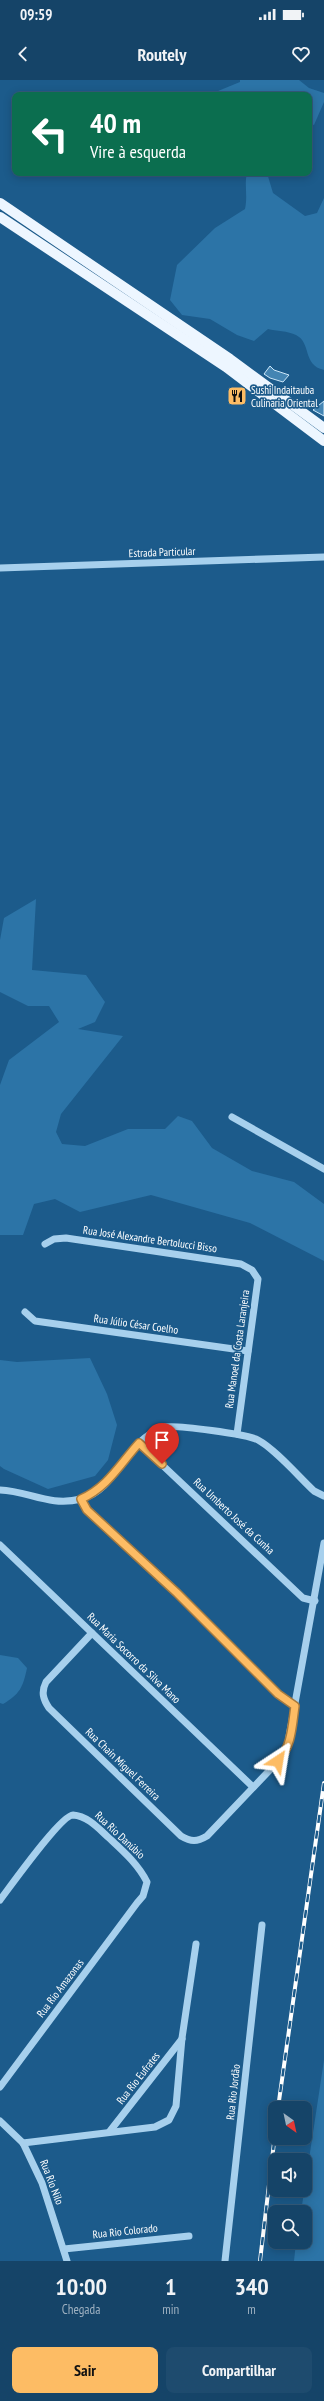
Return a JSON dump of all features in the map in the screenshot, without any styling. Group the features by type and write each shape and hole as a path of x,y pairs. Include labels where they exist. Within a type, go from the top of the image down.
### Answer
{"main road":[{"path":"0,203 230,359 324,428"},
{"path":"0,217 226,367 324,441"}],"street":[{"name":"Estrada Particular","path":"0,568 324,556"},
{"path":"232,1117 324,1169"},
{"name":"Rua José Alexandre Bertolucci Bisso","path":"45,1244 54,1239 66,1238 241,1264 252,1270"},
{"name":"Rua Manoel da Costa Laranjeira","path":"236,1434 258,1280 252,1270"},
{"name":"Rua Júlio César Coelho","path":"24,1312 35,1321 248,1351"},
{"path":"0,1490 55,1502 81,1499 98,1490 108,1481 139,1443 164,1427 236,1434 259,1440 314,1491 324,1496"},
{"name":"Rua Umberto José da Cunha","path":"139,1443 303,1598 315,1601"},
{"path":"81,1499 87,1510 177,1593 278,1694 295,1706"},
{"path":"253,1787 286,1753 315,1601 324,1543"},
{"name":"Rua Maria Socorro da Silva Mano","path":"0,1545 253,1787"},
{"name":"Rua Chain Miguel Ferreira","path":"92,1633 46,1682 43,1696 49,1708 181,1836 194,1841 207,1836 253,1787"},
{"name":"Rua Rio Danúbio","path":"0,1900 53,1832 69,1816 74,1815 89,1820 142,1872 147,1882 146,1888 138,1903"},
{"name":"Rua Rio Amazonas","path":"0,2087 138,1903"},
{"name":"Rua Rio Jordão","path":"225,2261 262,1925"},
{"name":"Rua Rio Eufrates","path":"23,2143 110,2131 155,2127 169,2120 176,2106 182,2038 196,1944"},
{"name":"Rua Rio Eufrates","path":"110,2131 182,2038"},
{"name":"Rua Rio Nilo","path":"0,2120 23,2143 42,2183 67,2261"},
{"name":"Rua Rio Colorado","path":"64,2248 189,2236"}],"shaded area":[{"path":"240,80 299,80 309,88 324,93 324,102 314,125 312,124 312,92 218,91 240,82"},
{"path":"247,176 268,176 273,193 305,216 317,213 324,198 324,370 313,364 304,343 296,335 268,329 254,341 237,335 210,319 182,315 170,300 177,265 215,228 245,209"},
{"path":"36,899 32,970 86,975 105,1002 95,1022 78,1029 123,1036 61,1114 56,1132 62,1144 85,1146 128,1129 165,1129 178,1116 192,1121 212,1148 252,1171 294,1182 324,1204 324,1261 250,1223 151,1195 80,1212 55,1199 34,1204 23,1235 0,1235 0,1085 9,1060 59,1022 49,1006 28,1006 0,992 0,940 4,918"},
{"path":"90,1358 107,1394 117,1425 108,1460 95,1476 48,1489 0,1466 0,1360 17,1362"},
{"path":"0,1655 18,1658 27,1668 20,1689 13,1697 3,1704 0,1703"},
{"path":"324,2060 324,2261 294,2261 295,2249 312,2249 312,2205 302,2205 303,2197 312,2197 312,2153 310,2153"}],"building":[{"path":"270,366 274,370 289,375 283,382 270,378 264,374"},
{"path":"324,401 324,416 313,410"}],"railway":[{"path":"279,2101 324,1783"},
{"path":"260,2261 274,2145"}],"place":[{"name":"Sushi Indaitauba Culinaria Oriental","path":"237,396"}],"route":[{"path":"162,1464 139,1443 108,1481 98,1490 81,1499 87,1510 177,1593 278,1694 295,1706 290,1743 286,1753 278,1761"}]}
